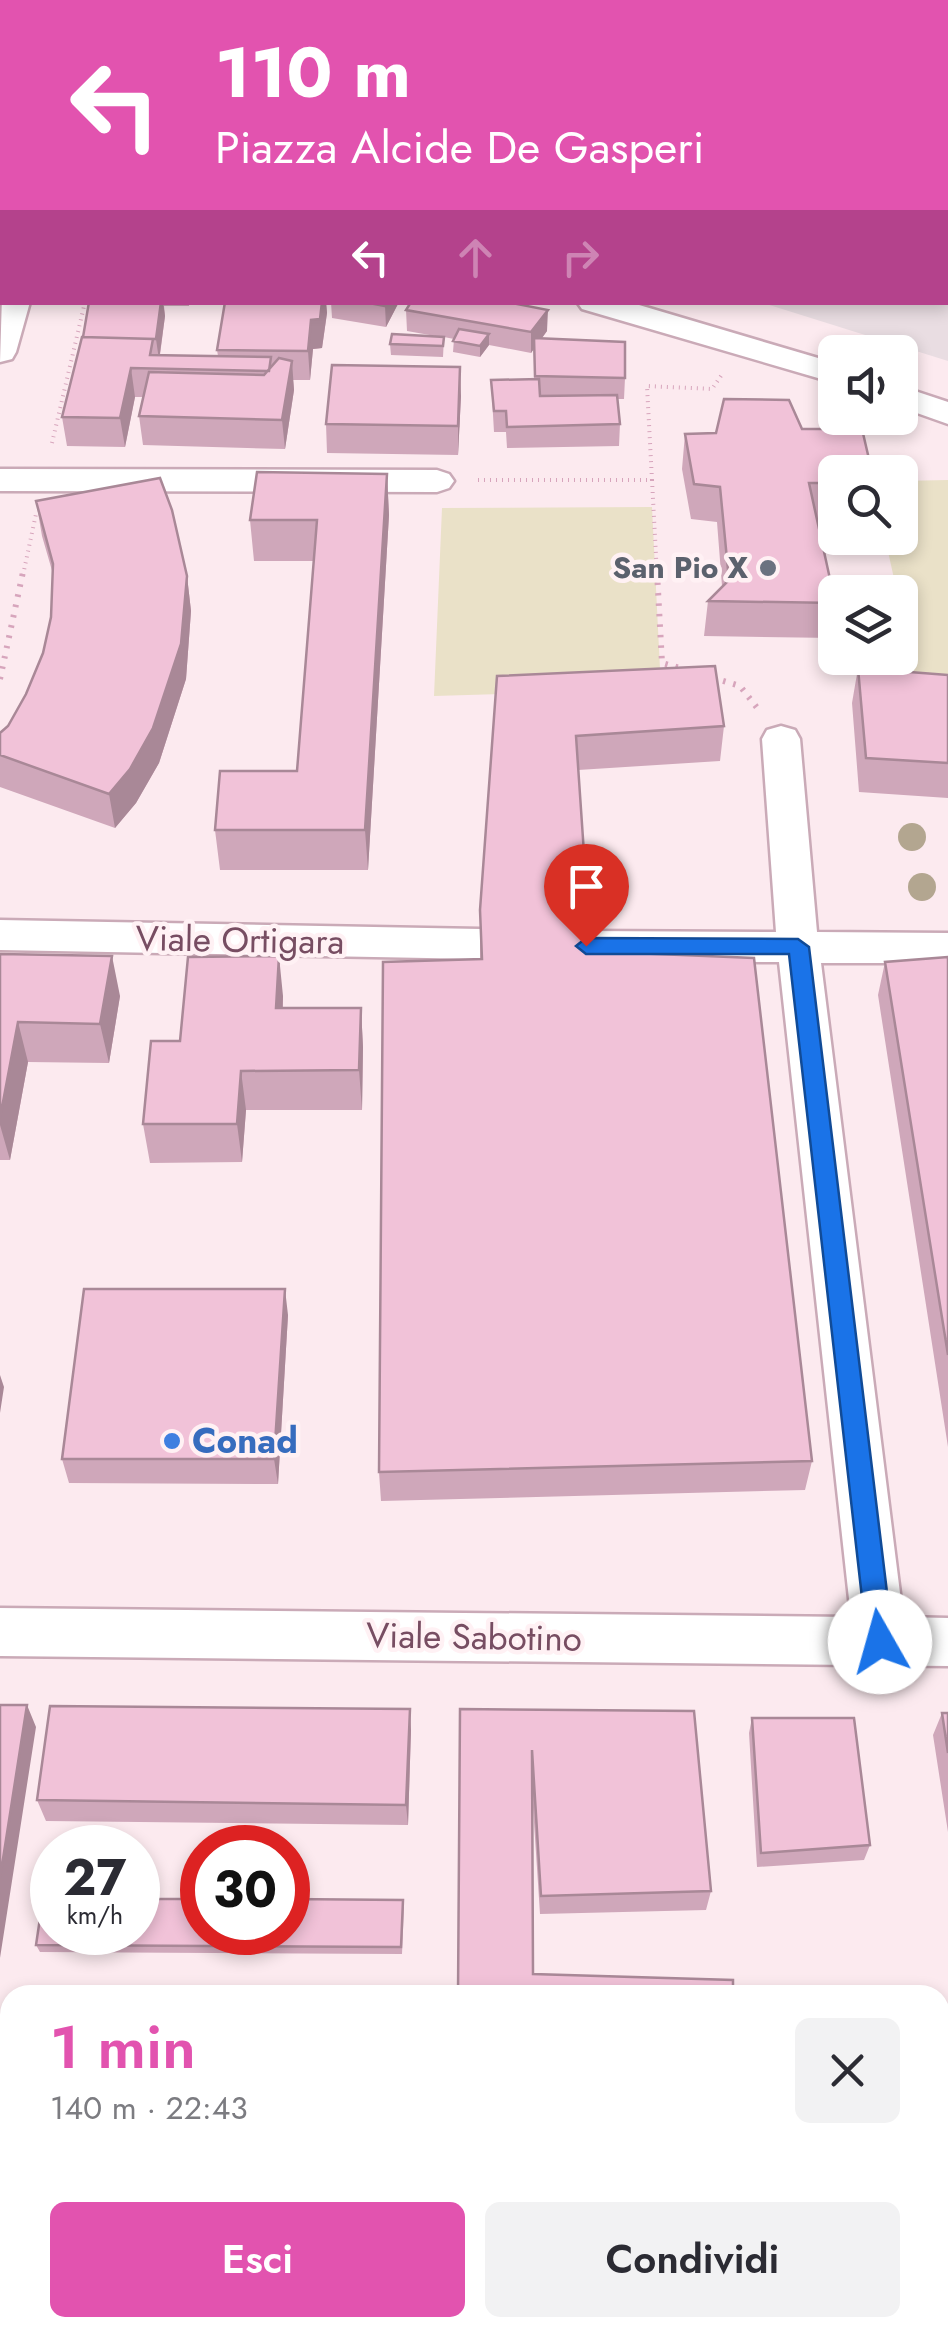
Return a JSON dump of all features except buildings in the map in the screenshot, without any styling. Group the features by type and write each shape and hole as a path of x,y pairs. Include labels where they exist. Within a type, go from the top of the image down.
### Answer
{"street":[{"path":"0,352 13,305"},
{"path":"603,305 818,368"},
{"path":"918,403 948,414"},
{"path":"0,480 437,480"},
{"path":"781,739 798,947 880,1642"},
{"name":"Viale Ortigara","path":"0,935 480,944"},
{"path":"586,946 948,948"},
{"name":"Viale Sabotino","path":"0,1632 948,1642"}],"path":[{"path":"693,672 662,663 647,386 712,389 729,364"},
{"path":"437,480 652,480"},
{"path":"709,677 740,686 781,739"}],"shaded area":[{"path":"769,305 948,305 948,361 918,352 918,335 865,335"},
{"path":"948,480 948,674 918,674 918,575 893,575 889,555 918,555 918,481"},
{"path":"652,507 661,689 434,696 442,508"}],"place":[{"name":"San Pio X","path":"768,568"},
{"name":"Conad","path":"172,1441"}],"route":[{"path":"586,946 798,947 880,1642"}]}
